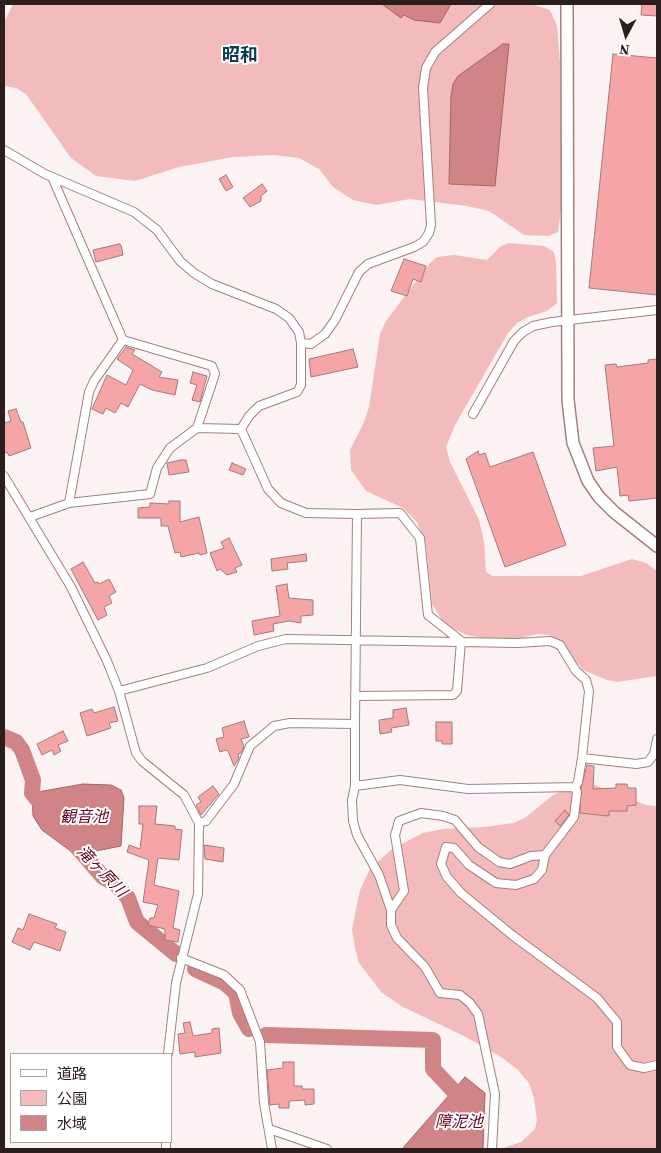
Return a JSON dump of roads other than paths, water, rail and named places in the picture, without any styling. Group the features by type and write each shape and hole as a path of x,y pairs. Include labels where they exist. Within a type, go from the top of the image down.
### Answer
{"street":[{"path":"301,343 311,344 326,334 359,272 368,264 414,247 423,242 429,233 423,88 426,68 435,52 490,4"},
{"path":"567,4 569,420 579,462 599,497 614,512 657,546"},
{"path":"4,150 52,177 134,212 148,221 180,261 194,273 212,284 276,309 289,318 298,332 301,343 301,385 296,392 259,406 248,416 241,430"},
{"path":"52,177 123,340"},
{"path":"474,414 514,341 522,332 533,326 657,310"},
{"path":"30,517 69,503 150,494 157,468 170,448 197,428 214,374 212,366 123,340"},
{"path":"69,503 89,392 123,340"},
{"path":"197,428 241,430"},
{"path":"241,430 268,489 281,504 306,513 400,513 420,538 428,615 461,640"},
{"path":"4,476 71,587 120,691 136,753 142,761 184,795 199,823 198,894 181,958 171,1020 168,1053"},
{"path":"357,514 355,786 352,800 352,820 357,835 379,875 391,910 391,925 397,938 425,966 440,993 460,996 470,1003 478,1014 495,1094 492,1149"},
{"path":"120,691 207,668 271,641 355,639 461,640 517,643 550,641 560,645 576,671 586,680 589,691 582,758 578,782 575,787 577,792 574,817 545,855 542,870 534,879 516,885 496,883 469,865 454,848 446,847 441,864 447,877 461,893 512,935 597,998 616,1022 617,1047 630,1065 644,1068 657,1065"},
{"path":"355,696 452,695 457,691 461,640"},
{"path":"199,823 206,821 234,784 250,746 274,726 290,723 355,724"},
{"path":"582,758 636,764 648,762 654,754 657,739"},
{"path":"355,786 400,780 468,788 575,787"},
{"path":"391,910 404,891 395,835 399,821 421,813 455,820 478,847 499,862 510,864 531,856 545,855"},
{"path":"181,958 224,975 240,990 260,1042 264,1103 272,1149"},
{"path":"269,1129 327,1149"}],"water":[{"path":"382,4 451,4 440,23 414,20 404,15 401,18"},
{"path":"503,44 509,44 495,186 449,184 451,96 453,84 458,76"},
{"name":"観音池","path":"83,784 111,785 121,790 124,798 121,846 86,853 83,860 42,830 33,816 32,793"},
{"name":"障泥池","path":"465,1077 485,1093 483,1149 402,1149"}],"waterway":[{"name":"滝ヶ原川","path":"4,737 16,742 22,750 33,780 32,793 46,810"},
{"name":"滝ヶ原川","path":"71,840 103,877 115,883 128,898 137,922 176,954"},
{"name":"滝ヶ原川","path":"195,969 225,983 236,993 240,1013 249,1029"},
{"name":"滝ヶ原川","path":"266,1035 433,1040 433,1069 468,1106"}],"district":[{"name":"昭和","path":"240,56"}]}
